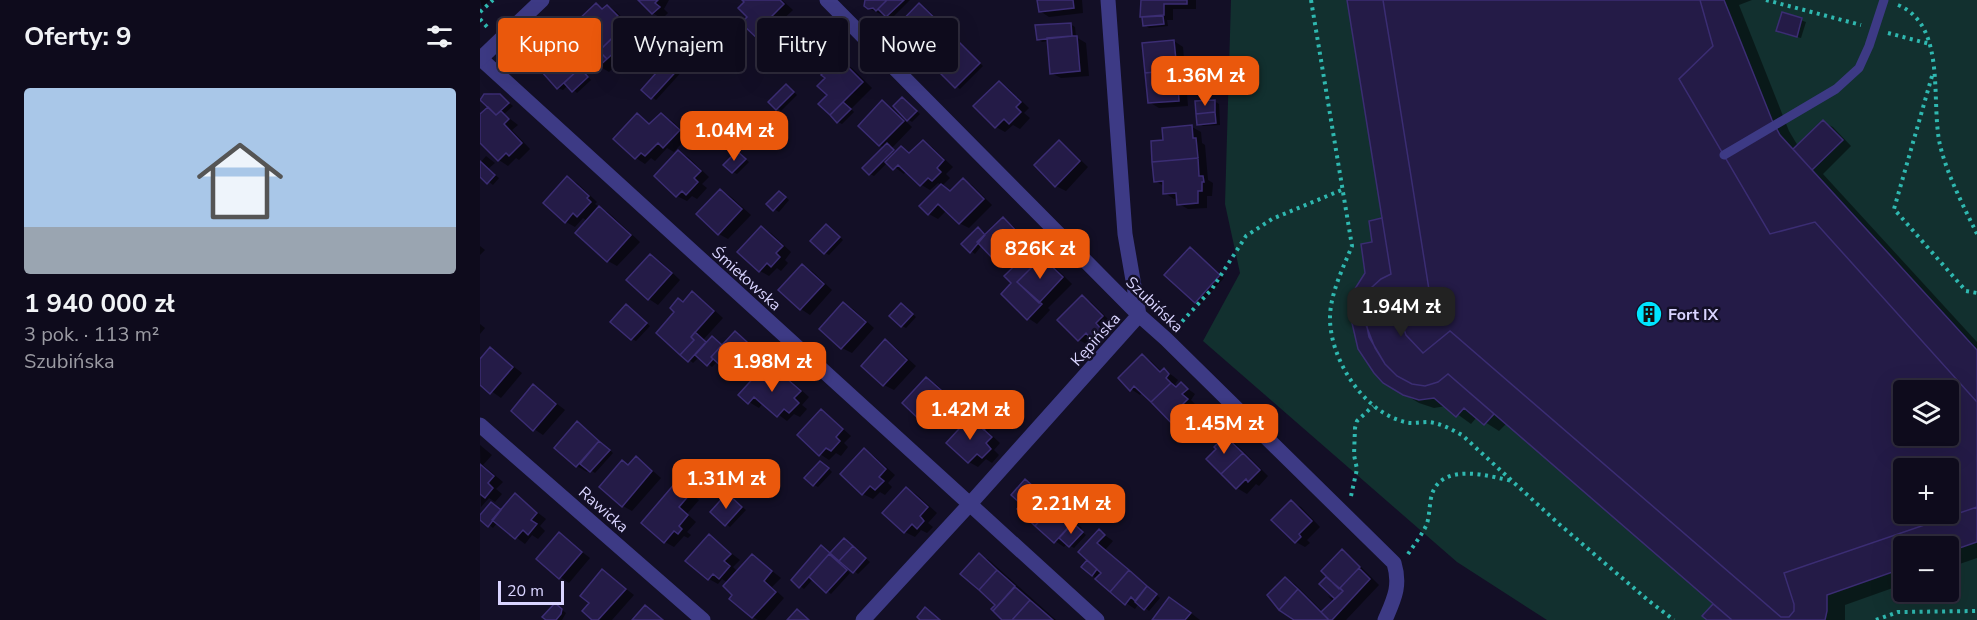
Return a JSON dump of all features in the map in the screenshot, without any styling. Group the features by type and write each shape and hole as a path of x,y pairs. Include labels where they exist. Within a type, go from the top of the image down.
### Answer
{"street":[{"path":"480,59 542,0"},
{"name":"Szubińska","path":"827,0 1139,315 1394,563"},
{"name":"Kępińska","path":"863,620 1139,315 1125,234 1108,0"},
{"name":"Śmiełowska","path":"480,59 1097,620"},
{"name":"Rawicka","path":"480,425 703,620"},
{"path":"1385,620 1396,592 1398,576 1394,563"}],"lane":[{"path":"1724,155 1836,89 1859,68 1884,0"}],"path":[{"path":"480,12 493,0"},
{"path":"1311,0 1353,246 1338,279 1330,316 1335,352 1351,381 1373,406 1406,422 1429,422 1449,427 1462,435 1559,524 1674,620"},
{"path":"1766,0 1931,44"},
{"path":"1896,4 1905,8 1921,22 1931,44 1940,147 1951,179 1977,234"},
{"path":"1933,72 1894,209 1966,291 1977,293"},
{"path":"1166,339 1212,289 1246,236 1272,219 1344,189"},
{"path":"1346,515 1358,469 1354,455 1355,428 1357,421 1373,406"},
{"path":"1394,563 1404,560 1426,525 1433,492 1440,484 1453,476 1470,472 1513,481"},
{"path":"1876,620 1898,612 1977,611"}],"green space":[{"path":"1231,0 1977,0 1977,620 1547,620 1457,562 1203,341 1240,273 1225,204"}],"building":[{"path":"638,0 658,0 655,3 660,7 652,14"},
{"path":"742,0 780,0 784,4 770,18 757,18 757,38 745,27 747,17 738,8 744,2"},
{"path":"865,0 887,0 876,11 864,6"},
{"path":"887,0 904,0 886,17 878,9"},
{"path":"1037,0 1073,0 1074,8 1039,12"},
{"path":"1141,0 1187,0 1187,4 1164,4 1164,15 1140,17"},
{"path":"1347,0 1383,0 1430,296 1399,308 1406,335 1423,353 1450,331 1781,617 1789,617 1794,611 1784,573 1927,524 1959,524 1959,513 1977,507 1977,542 1959,548 1959,536 1893,536 1893,572 1827,595 1825,620 1732,620 1448,374 1438,382 1425,386 1412,384 1397,376 1385,364 1375,348 1366,325 1365,300 1371,288 1391,274"},
{"name":"Fort IX","path":"1383,0 1700,0 1713,46 1679,79 1770,234 1815,222 1957,380 1893,380 1893,446 1959,446 1959,382 1977,402 1977,507 1959,513 1959,458 1893,458 1893,524 1927,524 1784,573 1794,611 1789,617 1781,617 1450,331 1423,353 1406,335 1399,308 1430,296"},
{"path":"1700,0 1724,0 1780,135 1977,350 1977,402 1815,222 1770,234 1679,79 1713,46"},
{"path":"596,3 602,9 607,5 618,16 613,18 613,38 601,49 601,18 580,18"},
{"path":"919,3 935,18 905,18"},
{"path":"1782,12 1802,18 1797,37 1776,31"},
{"path":"1163,16 1164,24 1143,26 1142,17"},
{"path":"1071,23 1072,36 1037,40 1035,25"},
{"path":"1077,36 1080,71 1050,74 1047,38"},
{"path":"612,38 613,53 607,59 601,53 601,49"},
{"path":"1174,40 1177,70 1145,73 1142,43"},
{"path":"958,43 980,63 955,88 939,72 958,72"},
{"path":"601,53 607,59 601,64"},
{"path":"848,67 863,82 830,115 818,104 827,95 817,86 825,78 821,75 824,72 848,72"},
{"path":"1177,70 1179,101 1148,103 1145,73"},
{"path":"542,72 576,72 557,89"},
{"path":"576,72 584,72 588,77 572,92 564,83"},
{"path":"657,72 676,72 651,99 641,90"},
{"path":"999,81 1021,102 1016,107 1021,112 1009,124 1004,119 995,128 973,106"},
{"path":"786,84 794,92 776,110 768,102"},
{"path":"484,94 500,94 509,103 496,115 480,100"},
{"path":"902,97 917,111 907,121 893,106"},
{"path":"882,100 904,121 879,146 858,126"},
{"path":"1215,100 1215,112 1196,114 1195,101"},
{"path":"843,102 851,109 837,123 830,115"},
{"path":"488,107 496,115 501,111 509,119 504,124 522,143 509,156 506,153 498,161 480,143 480,114"},
{"path":"696,112 706,122 692,138 682,128"},
{"path":"1215,112 1216,123 1197,125 1196,114"},
{"path":"637,113 649,124 661,113 680,130 663,148 658,143 645,156 641,153 635,159 613,139"},
{"path":"1823,120 1843,140 1812,170 1793,149"},
{"path":"1192,125 1198,158 1152,162 1151,141 1163,140 1162,128"},
{"path":"923,140 944,160 937,168 941,172 932,181 928,178 920,186 898,165 893,170 885,162 901,146 909,153"},
{"path":"1059,140 1080,161 1055,187 1034,165"},
{"path":"887,143 894,150 869,175 862,168"},
{"path":"678,150 701,171 694,178 698,182 686,195 682,191 676,197 654,176"},
{"path":"737,151 746,159 732,173 723,165"},
{"path":"1198,158 1199,176 1203,176 1204,182 1202,182 1202,191 1198,191 1198,203 1177,205 1176,193 1163,194 1163,181 1154,182 1152,162"},
{"path":"480,161 495,175 487,184 480,177"},
{"path":"567,176 589,196 587,198 591,202 577,217 573,213 565,223 543,203"},
{"path":"963,178 984,199 959,224 938,204 928,215 919,206 941,184 950,191"},
{"path":"720,189 742,209 718,235 696,214"},
{"path":"779,191 786,197 773,211 766,204"},
{"path":"599,206 631,235 607,262 575,233"},
{"path":"1003,217 1024,239 1017,245 1021,250 1008,262 1004,258 998,264 977,242"},
{"path":"1382,218 1391,274 1371,288 1365,300 1364,311 1369,337 1385,364 1397,376 1412,384 1425,386 1438,382 1448,374 1494,414 1484,425 1464,408 1456,417 1434,398 1419,400 1403,395 1383,383 1358,349 1349,310 1351,295 1365,273 1361,244 1372,242 1369,221"},
{"path":"826,224 840,237 824,254 810,241"},
{"path":"761,226 783,246 776,253 780,257 771,267 767,263 759,272 737,252"},
{"path":"978,227 985,235 970,253 961,244"},
{"path":"1190,247 1220,275 1195,303 1164,275"},
{"path":"1030,251 1039,260 1017,282 1042,304 1027,320 1001,294 1011,283 1004,276"},
{"path":"650,254 672,273 648,300 626,280"},
{"path":"1042,257 1063,277 1039,303 1017,282"},
{"path":"802,264 824,284 800,310 778,290"},
{"path":"692,291 714,311 691,337 694,340 680,355 656,333 674,312 670,308 678,298 683,302"},
{"path":"1082,295 1103,316 1096,323 1101,329 1091,339 1086,333 1078,341 1057,320"},
{"path":"843,302 866,322 841,349 819,329"},
{"path":"901,303 913,314 901,327 889,316"},
{"path":"626,304 647,323 631,340 610,322"},
{"path":"735,331 757,351 749,359 754,363 744,374 740,370 733,377 711,357"},
{"path":"695,332 706,342 688,362 680,355 694,340 691,337"},
{"path":"712,336 722,345 711,357 713,359 707,366 695,355"},
{"path":"885,339 907,360 883,386 861,366"},
{"path":"490,347 513,367 490,394 480,385 480,359"},
{"path":"1142,354 1160,372 1164,368 1169,374 1166,378 1171,383 1151,402 1134,386 1130,391 1118,378"},
{"path":"778,371 801,391 794,398 799,403 789,413 784,409 777,417 754,397 748,404 738,395 757,374 767,383"},
{"path":"926,377 949,397 944,402 949,407 939,417 934,413 924,424 902,403"},
{"path":"1181,382 1188,389 1182,394 1188,399 1183,404 1193,416 1179,431 1151,402 1171,383 1176,387"},
{"path":"533,384 556,404 533,431 511,411"},
{"path":"974,406 991,422 984,430 966,415"},
{"path":"821,409 843,429 836,437 840,441 831,451 826,448 819,456 797,435"},
{"path":"1193,416 1200,423 1186,437 1179,431"},
{"path":"970,417 992,437 986,443 991,449 982,458 977,454 968,463 946,443"},
{"path":"577,421 599,441 576,467 554,448"},
{"path":"1225,436 1243,453 1221,474 1206,459"},
{"path":"599,441 610,450 590,472 580,464"},
{"path":"864,448 886,469 879,477 884,481 875,490 870,486 862,495 840,474"},
{"path":"1243,453 1260,470 1248,482 1246,479 1236,489 1221,474"},
{"path":"636,456 652,471 622,507 599,487 622,460 628,465"},
{"path":"820,461 829,468 813,486 804,478"},
{"path":"480,464 494,476 488,483 493,488 485,498 480,494"},
{"path":"1025,479 1054,505 1035,526 1017,509 1021,504 1011,495"},
{"path":"676,482 690,494 679,507 688,515 679,526 682,529 678,534 674,531 664,543 641,523"},
{"path":"906,487 928,507 920,516 924,521 917,529 912,524 904,533 882,513"},
{"path":"515,493 537,513 531,520 537,524 528,535 523,530 515,539 492,520"},
{"path":"727,493 742,507 725,526 710,512"},
{"path":"1291,500 1312,521 1299,534 1301,537 1295,543 1271,520"},
{"path":"491,502 501,510 488,527 480,520 480,515"},
{"path":"1054,505 1073,522 1054,543 1035,526"},
{"path":"1073,523 1083,532 1069,547 1059,538"},
{"path":"1099,529 1105,535 1097,543 1129,570 1110,592 1095,579 1101,573 1078,552"},
{"path":"559,532 582,552 559,579 536,559"},
{"path":"709,534 731,554 724,561 730,566 719,579 713,574 708,580 685,561"},
{"path":"844,538 853,546 839,561 830,553"},
{"path":"821,545 830,553 799,588 791,580"},
{"path":"853,546 866,558 853,573 839,561"},
{"path":"1342,549 1360,567 1339,589 1321,571"},
{"path":"979,553 997,570 979,590 960,574"},
{"path":"752,554 772,571 764,581 776,592 752,618 729,599 732,595 723,586"},
{"path":"829,554 847,570 826,593 809,577"},
{"path":"1087,560 1097,569 1092,576 1081,567"},
{"path":"1359,568 1370,579 1332,620 1329,620 1321,612 1343,591 1340,588"},
{"path":"602,569 626,589 598,620 592,620 582,611 589,603 580,596"},
{"path":"997,570 1015,586 993,611 991,609 995,605 979,590"},
{"path":"1129,570 1147,586 1135,601 1131,597 1125,605 1110,592"},
{"path":"1285,577 1298,589 1279,610 1267,595"},
{"path":"1326,577 1343,591 1335,599 1319,584"},
{"path":"1147,586 1157,594 1144,610 1135,602"},
{"path":"1015,587 1030,600 1012,620 1002,620 993,611"},
{"path":"1298,589 1329,620 1294,620 1279,610"},
{"path":"1169,597 1191,613 1185,620 1152,620"},
{"path":"1030,600 1053,620 1012,620"},
{"path":"555,603 562,609 561,614 556,620 546,620 542,617"},
{"path":"1713,604 1732,620 1707,620 1702,616"},
{"path":"645,605 663,620 632,620"},
{"path":"925,607 940,620 920,620 917,617"},
{"path":"797,609 809,620 787,620"}],"place":[{"name":"Fort IX","path":"1649,314"}]}
